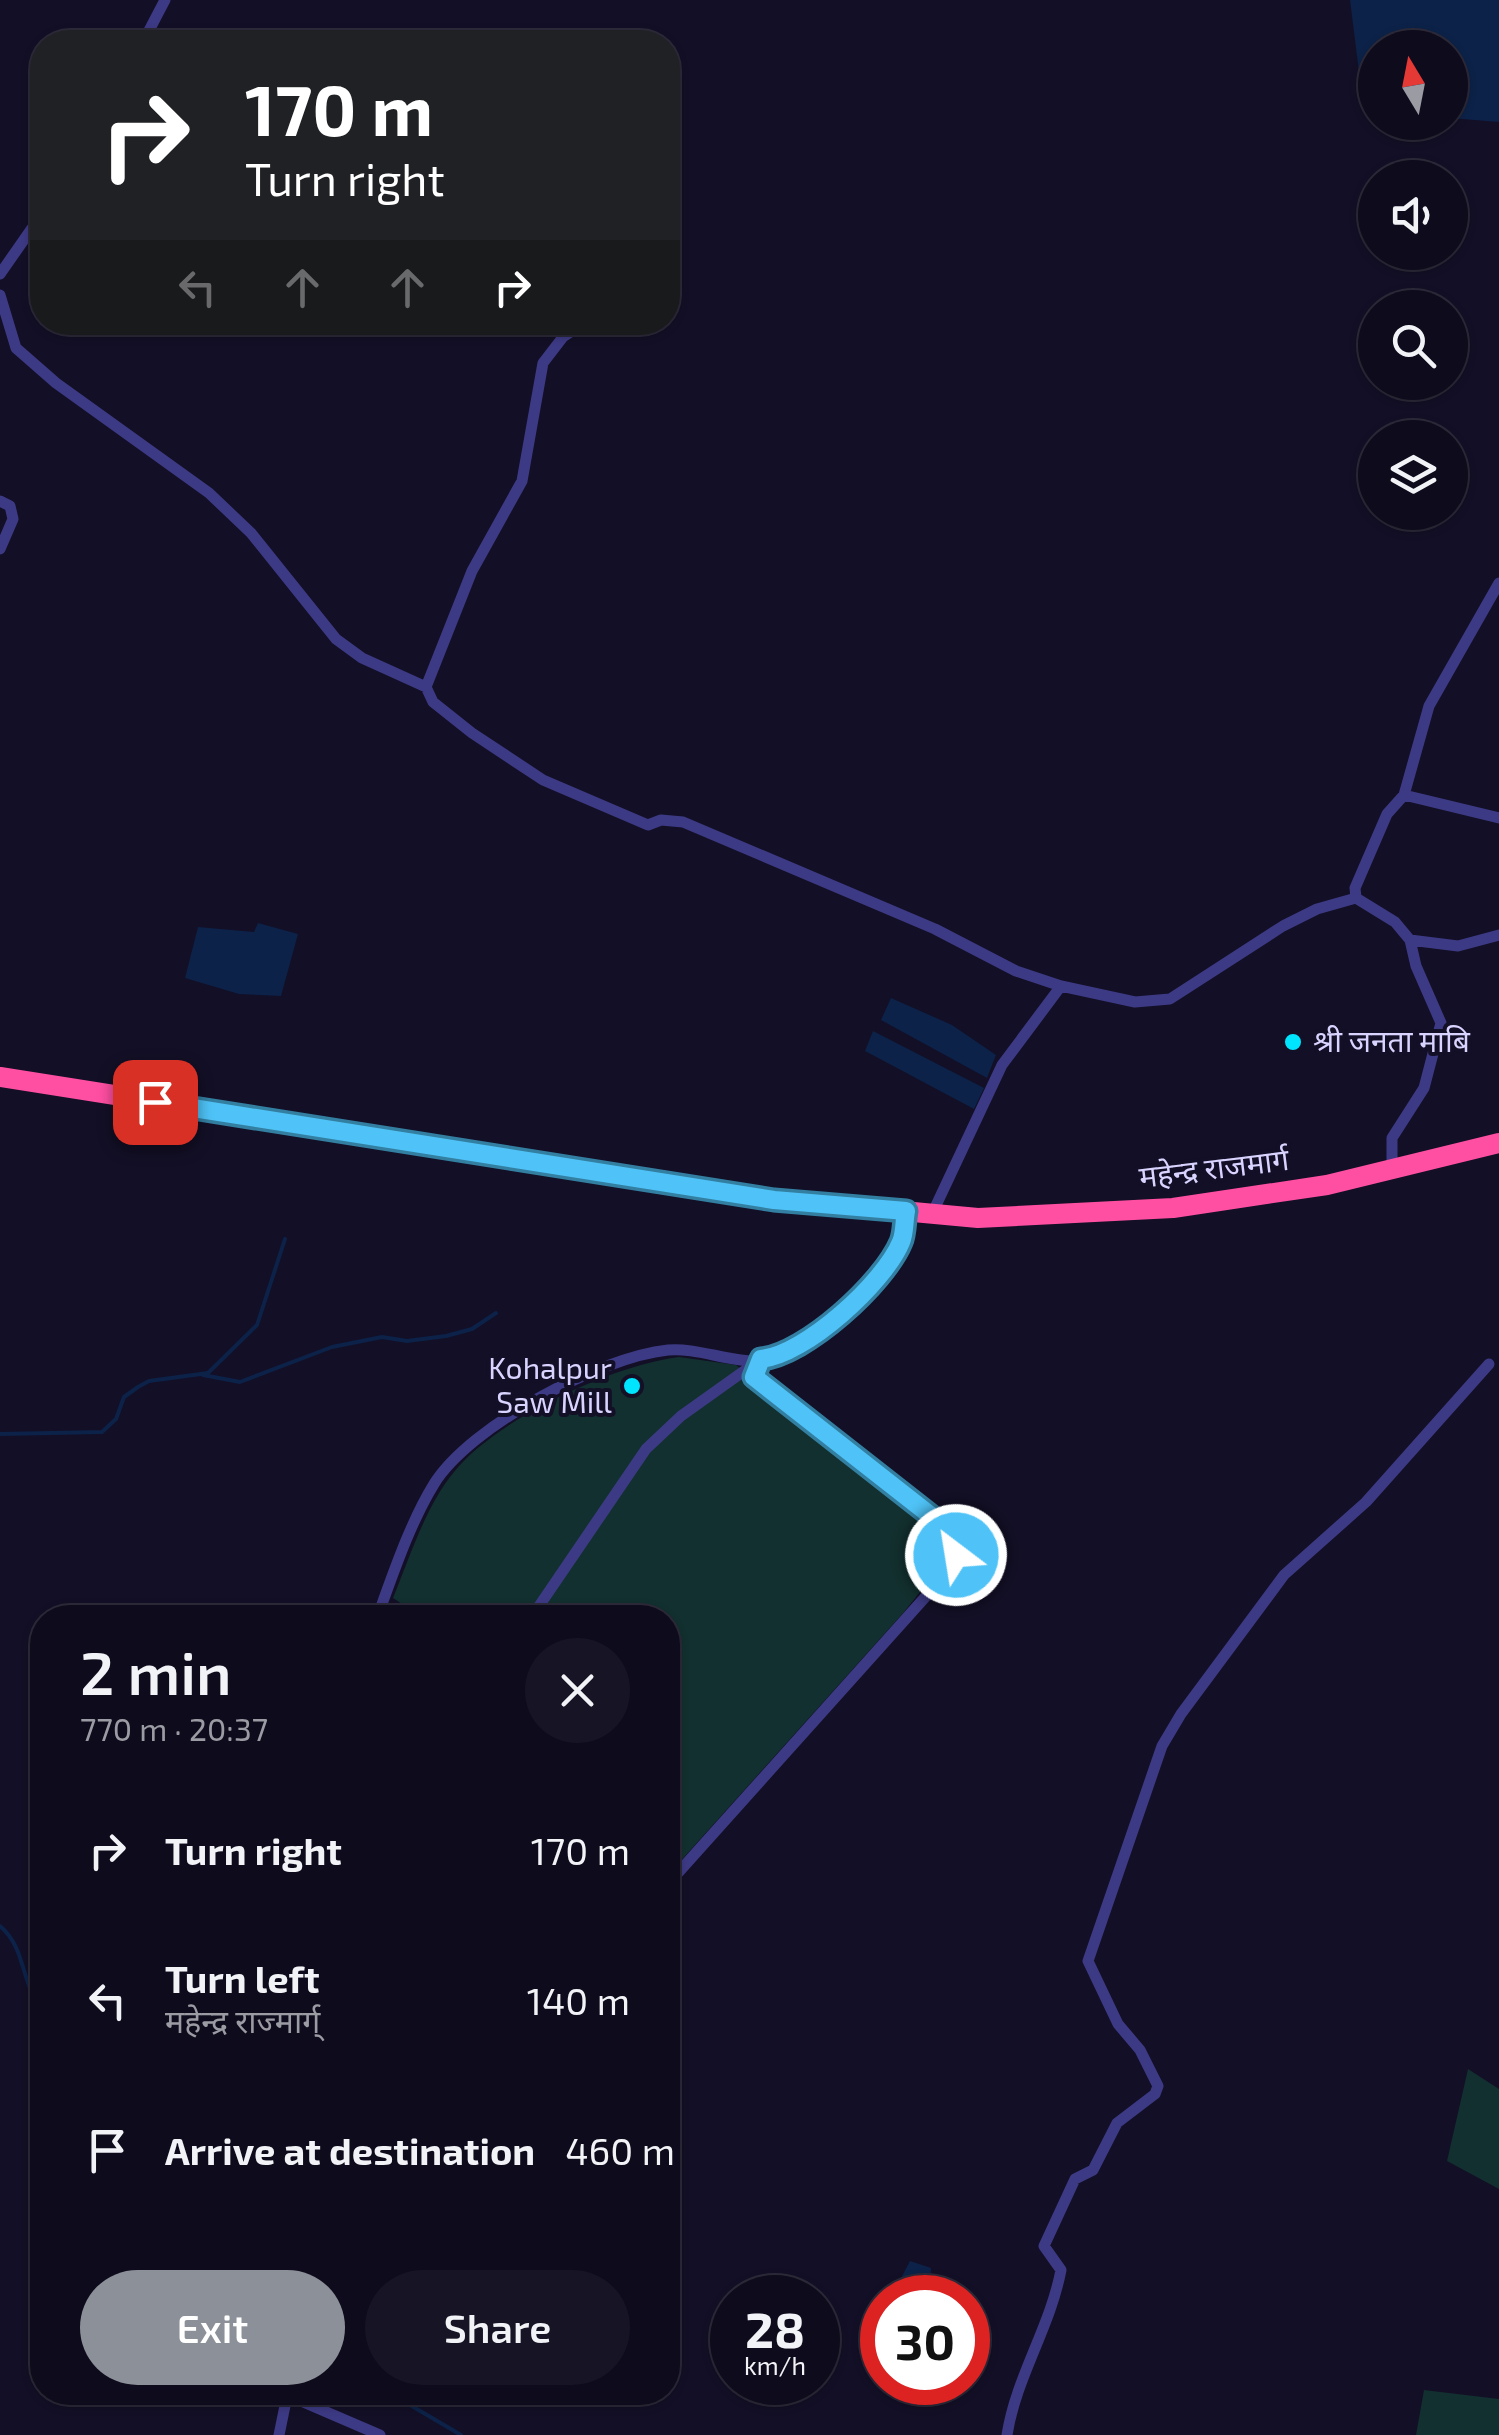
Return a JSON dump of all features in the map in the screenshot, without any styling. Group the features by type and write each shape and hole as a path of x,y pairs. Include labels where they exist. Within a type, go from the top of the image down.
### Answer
{"highway":[{"name":"महेन्द्र राजमार्ग","path":"0,1078 774,1200 978,1218 1172,1208 1327,1185 1499,1143"}],"street":[{"path":"148,30 164,0"},
{"path":"0,274 30,231"},
{"path":"0,295 16,348 56,383 210,492 251,533 336,638 362,658 426,688 434,702 472,733 542,780 648,825 661,820 683,822 935,929 1003,966 1060,986 1135,1002 1170,999 1283,926 1318,909 1356,898 1395,922 1410,940 1416,966 1441,1023 1424,1088 1392,1138 1392,1170"},
{"path":"426,688 472,571 522,480 543,363 566,335"},
{"path":"0,501 10,506 13,518 0,549"},
{"path":"1356,898 1355,888 1387,814 1404,794 1429,706 1499,582"},
{"path":"1404,794 1499,818"},
{"path":"1410,940 1458,946 1499,934"},
{"path":"932,1214 1002,1065 1060,986"},
{"path":"540,1605 646,1449 680,1416 761,1359 815,1338 885,1267 902,1240 906,1211"},
{"path":"383,1605 434,1484 451,1462 524,1407 603,1369 670,1349 761,1359"},
{"path":"680,1871 928,1594 958,1546 944,1526 754,1377 761,1359"},
{"path":"1007,2435 1013,2403 1043,2334 1058,2285 1061,2270 1044,2246 1050,2224 1075,2178 1093,2170 1118,2123 1155,2094 1158,2086 1140,2050 1118,2024 1088,1960 1108,1892 1162,1746 1284,1576 1353,1515 1489,1364"},
{"path":"279,2435 283,2405"},
{"path":"310,2405 380,2435"}],"green space":[{"path":"679,1357 736,1365 939,1526 951,1541 939,1568 904,1612 680,1862 680,1605 404,1605 393,1598 435,1501 473,1452 526,1414 590,1383"},
{"path":"1468,2069 1499,2089 1499,2189 1447,2161"},
{"path":"1424,2390 1499,2399 1499,2435 1416,2435"}],"water":[{"path":"1350,0 1499,0 1499,122 1468,119 1468,30 1358,30 1358,64"},
{"path":"258,923 298,934 281,996 239,994 185,978 198,927 254,932"},
{"path":"891,998 952,1025 996,1055 987,1078 881,1020"},
{"path":"873,1031 984,1088 974,1109 865,1051"},
{"path":"910,2261 931,2268 931,2275 903,2275"}],"waterway":[{"path":"0,1434 102,1432 116,1419 124,1397 138,1387 149,1381 208,1373 257,1325 285,1239"},
{"path":"203,1375 240,1382 332,1347 382,1337 407,1341 446,1336 472,1329 496,1313"},
{"path":"0,1926 15,1945 30,1988"},
{"path":"410,2405 461,2435"}],"place":[{"name":"श्री जनता माबि","path":"1293,1042"},
{"name":"Kohalpur Saw Mill","path":"632,1386"}],"route":[{"path":"155,1102 774,1200 906,1211 902,1240 885,1267 815,1338 761,1359 754,1377 944,1526 958,1546 956,1555"}]}
